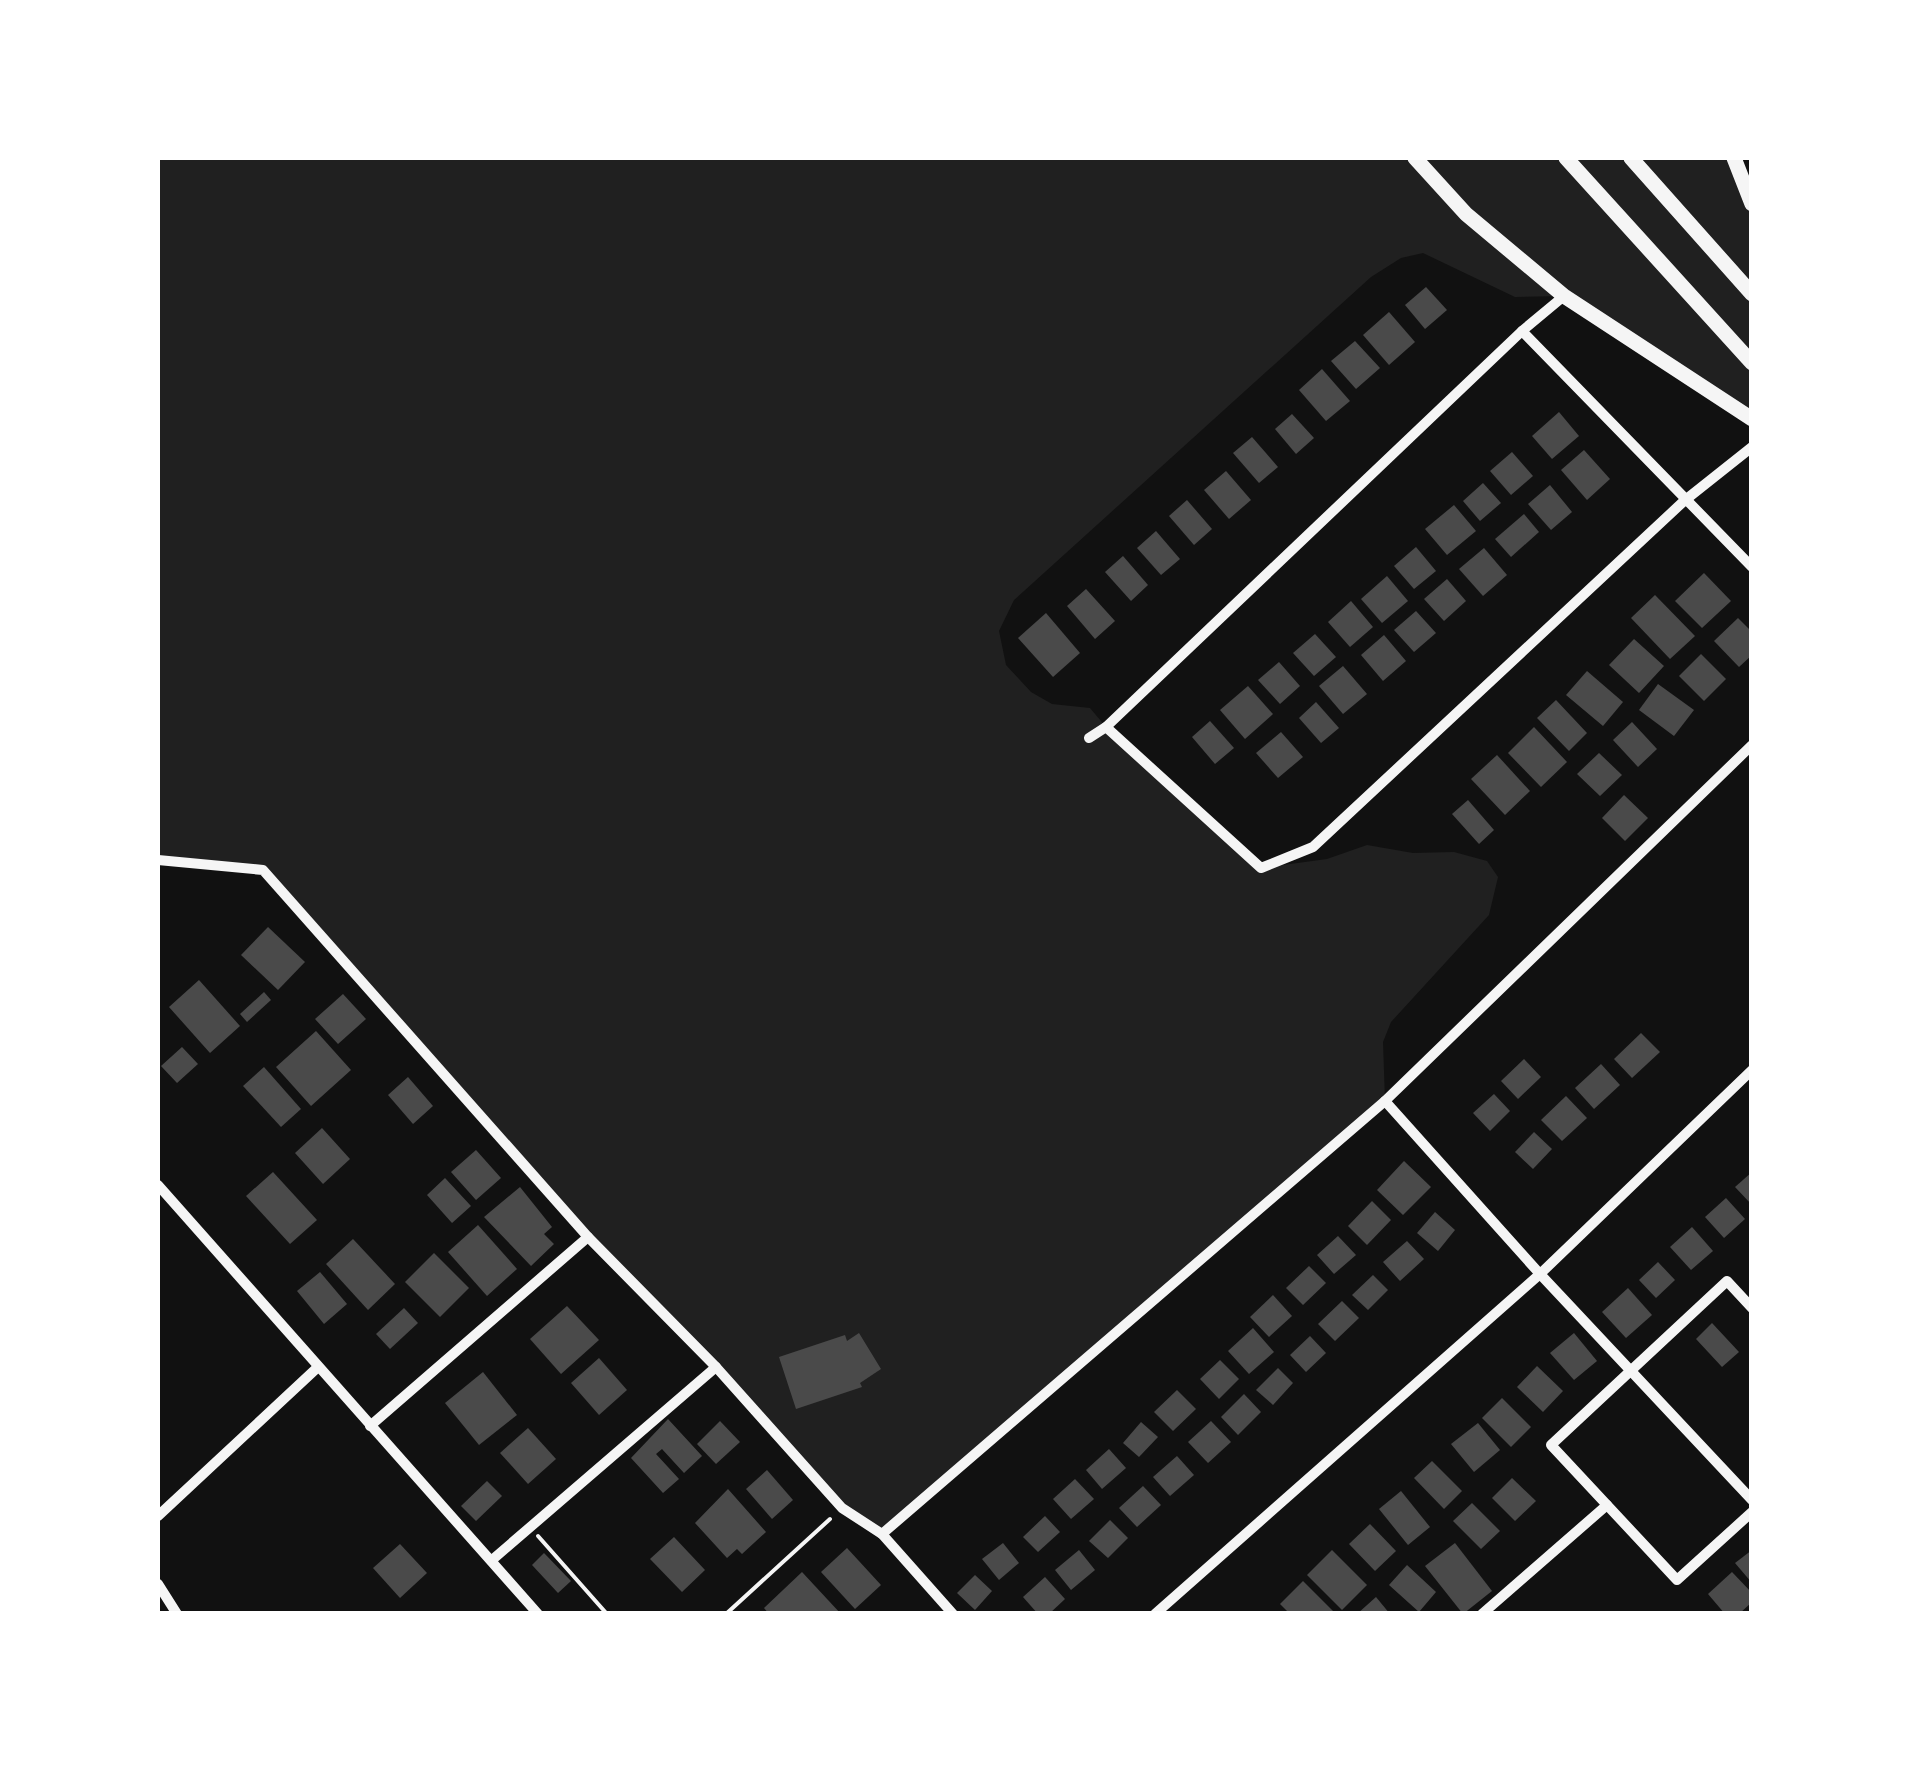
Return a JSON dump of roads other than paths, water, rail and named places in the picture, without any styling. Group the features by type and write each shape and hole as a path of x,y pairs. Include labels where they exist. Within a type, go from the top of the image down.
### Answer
{"main road":[{"path":"1416,158 1466,214 1564,296 1752,419"},
{"path":"1566,158 1752,363"},
{"path":"1631,158 1752,294"},
{"path":"1734,158 1752,204"}],"street":[{"path":"1088,738 1106,727 1522,331 1564,296"},
{"path":"1522,331 1752,567"},
{"path":"1106,727 1260,868 1313,847 1684,501 1752,447"},
{"path":"882,1534 1385,1101 1752,746"},
{"path":"158,860 263,870 588,1237 716,1368 842,1508 882,1534 954,1614"},
{"path":"1154,1614 1540,1274 1752,1070"},
{"path":"1385,1101 1540,1274 1752,1500"},
{"path":"158,1185 538,1614"},
{"path":"370,1426 588,1237"},
{"path":"1752,1308 1726,1281 1551,1445 1677,1580 1752,1512"},
{"path":"158,1516 318,1367"},
{"path":"492,1560 716,1368"},
{"path":"1482,1614 1607,1505"},
{"path":"158,1584 177,1614"}]}
